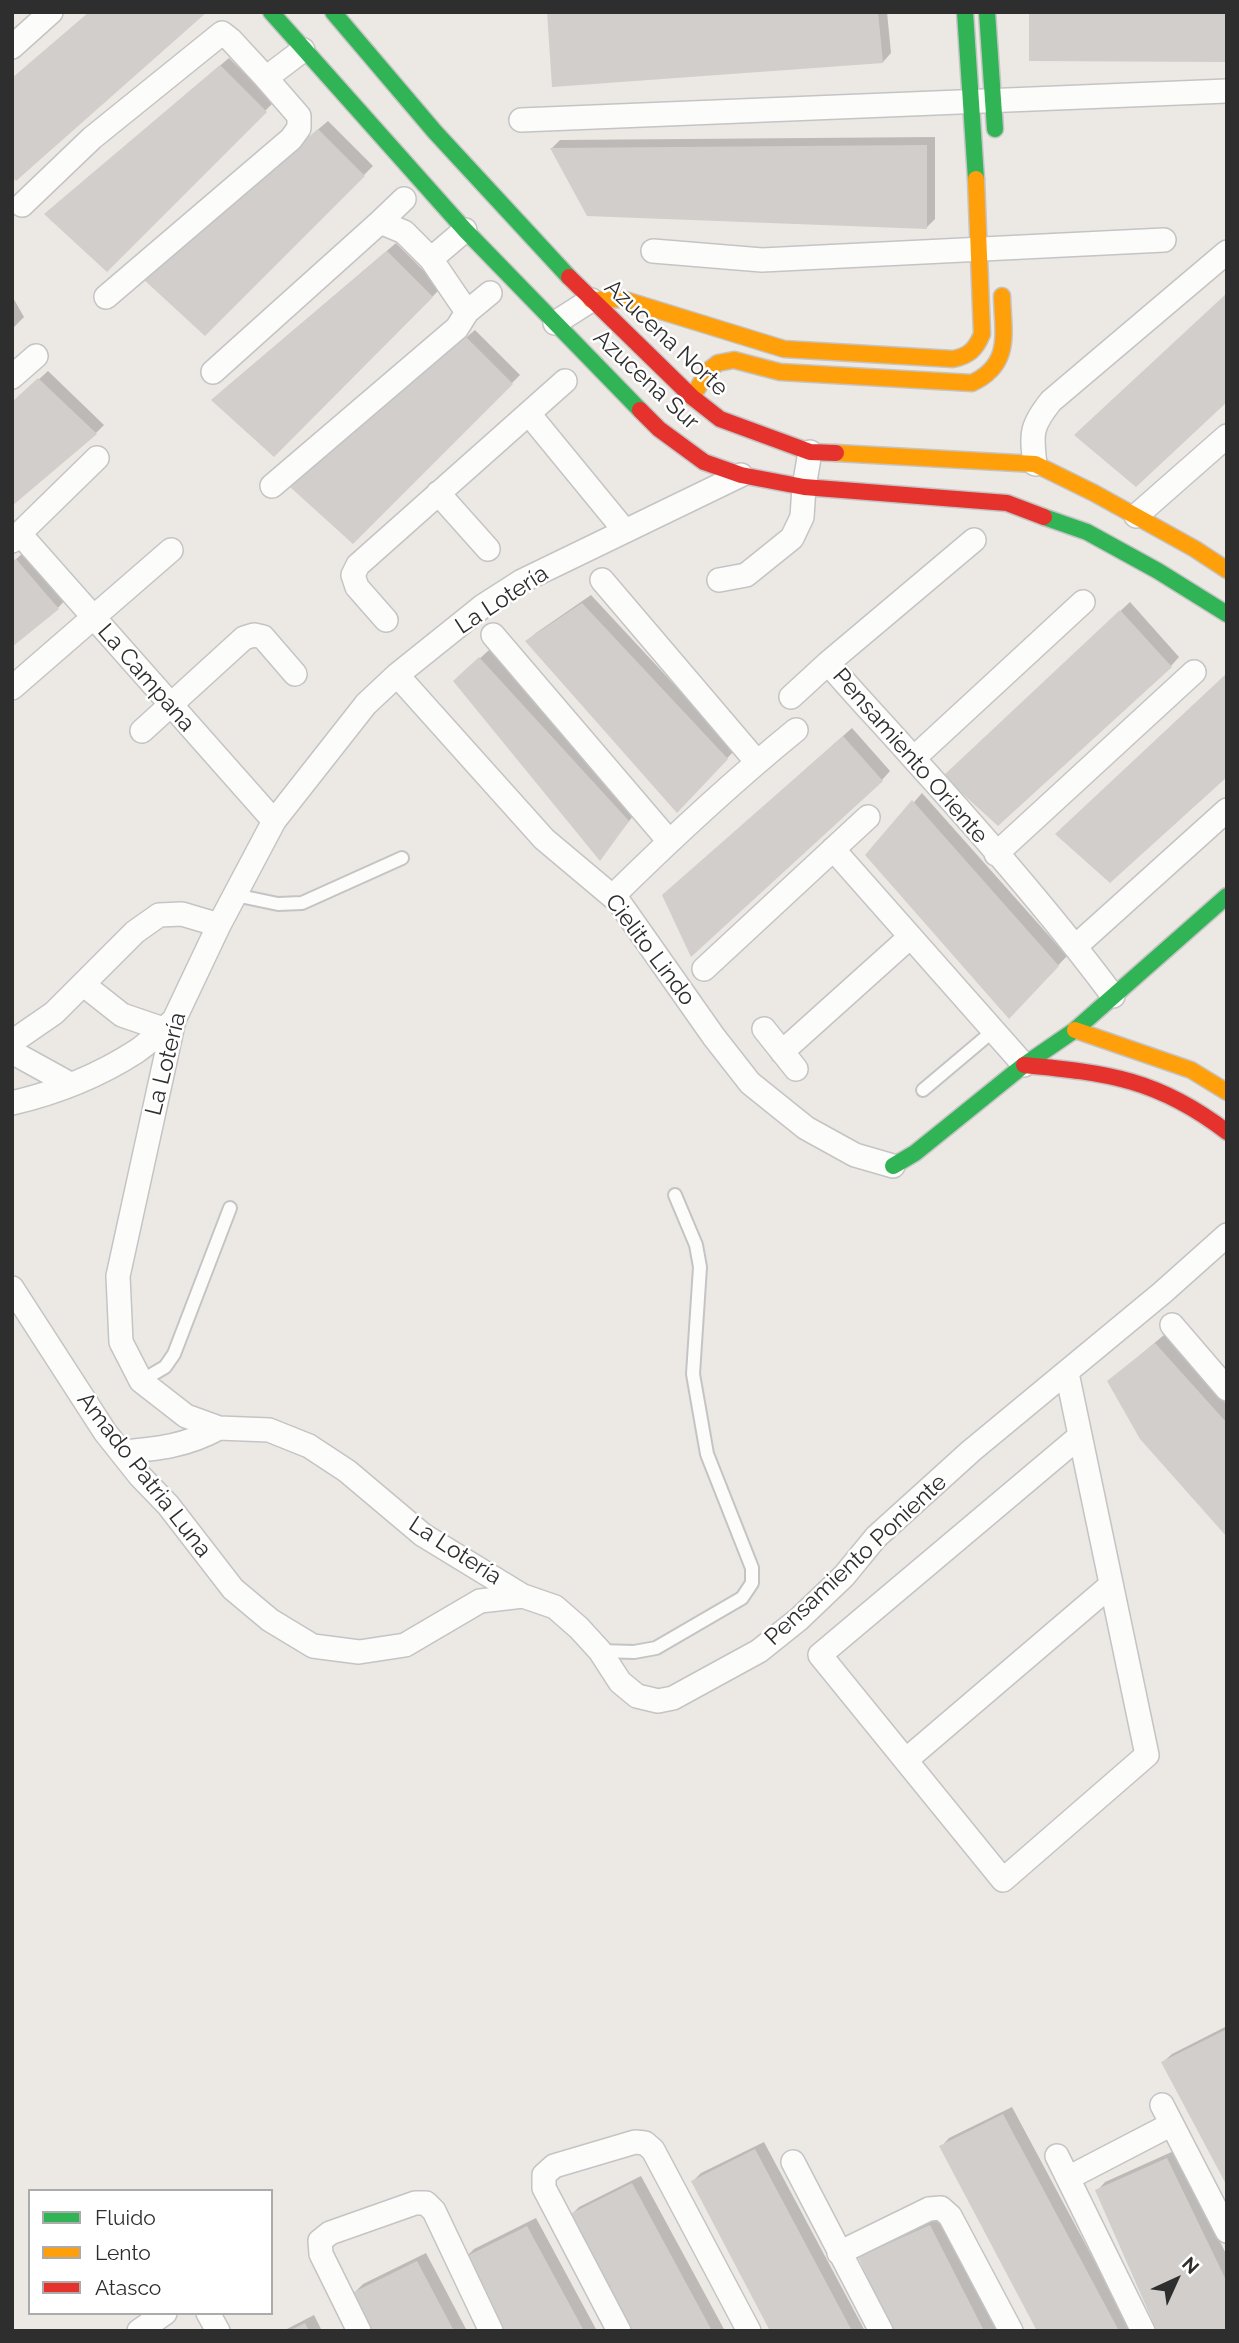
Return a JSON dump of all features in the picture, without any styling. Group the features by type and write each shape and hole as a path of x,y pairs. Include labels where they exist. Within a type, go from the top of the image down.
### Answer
{"street":[{"path":"12,47 51,12"},
{"name":"Azucena Sur","path":"271,12 465,230 659,429 704,462 741,475 804,488 1007,503 1087,532 1158,571 1227,614"},
{"name":"Azucena Norte","path":"334,12 435,132 591,300 692,397 720,419 810,452 1035,464 1136,516 1227,570"},
{"path":"965,12 982,100 996,148"},
{"path":"555,323 591,300 622,299 784,349 953,359 968,356 977,348 982,334 995,248 982,100 987,12"},
{"path":"22,205 92,138 222,33 266,78 299,116 299,128 291,139 106,297"},
{"path":"266,78 303,50"},
{"path":"521,120 1227,91"},
{"path":"213,372 404,199"},
{"path":"380,222 404,232 431,259 467,312"},
{"path":"431,259 465,230"},
{"path":"653,251 762,260 1164,240"},
{"path":"1035,464 1032,434 1037,418 1051,401 1227,252"},
{"path":"692,397 709,370 718,363 734,360 780,372 972,383 990,373 999,362 1003,347 1002,285"},
{"path":"272,486 457,328 467,312 490,293"},
{"path":"12,377 36,356"},
{"path":"386,620 357,587 353,575 358,565 565,381"},
{"path":"529,414 625,531"},
{"path":"1136,516 1227,436"},
{"path":"719,580 746,575 792,538 802,517 810,452"},
{"path":"16,538 97,458"},
{"name":"La Lotería","path":"523,1596 423,1535 347,1471 309,1447 269,1430 219,1428 186,1416 141,1381 121,1342 118,1276 169,1024 274,821 366,704 483,606 522,581 741,475"},
{"path":"439,493 488,549"},
{"name":"La Campana","path":"16,538 93,618 274,821"},
{"name":"Pensamiento Oriente","path":"974,540 828,663 1076,946 1113,996"},
{"path":"12,688 171,550"},
{"path":"602,580 757,762"},
{"path":"914,758 1083,601"},
{"path":"142,731 244,638 254,635 263,637 295,674"},
{"path":"494,635 669,841"},
{"path":"791,697 828,663"},
{"path":"996,854 1194,671"},
{"name":"Cielito Lindo","path":"397,676 544,839 613,896 750,1083 806,1128 855,1155 892,1166"},
{"path":"613,896 669,841 796,730"},
{"path":"1076,946 1227,810"},
{"path":"704,969 867,817"},
{"path":"833,849 1024,1065 1088,1071 1132,1079 1177,1098 1208,1116 1227,1132"},
{"path":"892,1166 915,1153 1024,1065 1075,1030 1227,896"},
{"path":"12,1042 54,1013 135,932 159,915 182,914 219,925"},
{"path":"764,1029 789,1061 910,937"},
{"path":"84,985 122,1015 169,1024"},
{"path":"12,1103 99,1073 138,1050 169,1024"},
{"path":"1075,1030 1191,1069 1227,1092"},
{"path":"12,1052 70,1084"},
{"name":"Pensamiento Poniente","path":"233,1589 270,1620 313,1646 359,1652 405,1645 480,1601 523,1596 555,1607 579,1628 600,1651 620,1682 637,1696 658,1701 673,1698 759,1651 799,1619 844,1576 876,1537 971,1451 1162,1293 1227,1235"},
{"name":"Amado Patria Luna","path":"12,1288 105,1432 233,1589"},
{"path":"1172,1325 1227,1389"},
{"path":"1067,1373 1147,1755 1003,1880 820,1655 1080,1436"},
{"path":"121,1452 169,1448 204,1437 219,1428"},
{"path":"906,1760 1111,1585"},
{"path":"1068,2178 1167,2115 1227,2231"},
{"path":"619,2331 544,2188 544,2175 554,2166 635,2142 645,2143 653,2150 749,2331"},
{"path":"1057,2156 1143,2331"},
{"path":"793,2162 881,2331"},
{"path":"359,2331 321,2254 320,2241 330,2233 415,2203 426,2203 434,2211 491,2331"},
{"path":"839,2253 929,2209 941,2208 950,2216 1011,2331"},
{"path":"139,2331 162,2315"},
{"path":"209,2315 218,2331"}],"lane":[{"path":"235,895 278,904 302,903 402,858"},
{"path":"923,1090 993,1031"},
{"path":"600,1651 634,1652 656,1648 742,1598 752,1583 752,1568 707,1454 693,1374 701,1266 696,1245 675,1195"},
{"path":"141,1381 165,1367 174,1354 230,1208"}],"building":[{"path":"89,12 207,12 16,181 12,177 12,78"},
{"path":"547,12 878,12 883,63 552,87"},
{"path":"1029,12 1227,12 1227,62 1029,61"},
{"path":"220,65 267,112 107,272 44,214"},
{"path":"318,129 365,176 205,336 142,278"},
{"path":"927,145 927,229 587,216 550,148"},
{"path":"387,251 433,297 274,457 211,400"},
{"path":"1227,293 1227,402 1136,487 1074,435"},
{"path":"466,337 513,384 353,544 290,487"},
{"path":"38,378 97,434 12,506 12,402"},
{"path":"16,559 59,609 12,647 12,562"},
{"path":"582,603 728,759 677,813 525,641"},
{"path":"1120,610 1172,667 998,826 943,776"},
{"path":"479,657 629,821 600,861 453,681"},
{"path":"1227,673 1227,777 1110,883 1055,834"},
{"path":"843,736 883,781 691,957 662,895"},
{"path":"912,800 1059,966 1009,1019 865,855"},
{"path":"1155,1343 1227,1423 1227,1537 1140,1439 1107,1381"},
{"path":"1225,2030 1227,2033 1227,2186 1161,2062"},
{"path":"1003,2114 1119,2331 1037,2331 939,2146"},
{"path":"755,2149 852,2331 770,2331 691,2181"},
{"path":"1167,2158 1227,2282 1227,2331 1157,2331 1095,2190"},
{"path":"632,2183 712,2331 630,2331 568,2215"},
{"path":"930,2225 984,2331 891,2331 858,2257"},
{"path":"527,2226 584,2331 502,2331 463,2258"},
{"path":"417,2261 454,2331 372,2331 352,2293"},
{"path":"305,2323 309,2331 289,2331"}],"traffic: fast":[{"path":"271,12 465,230 640,410"},
{"path":"333,12 435,132 569,277"},
{"path":"965,12 976,179"},
{"path":"987,12 995,129"},
{"path":"1044,517 1087,532 1158,571 1227,614"},
{"path":"893,1166 915,1153 1024,1065 1075,1030 1227,896"}],"traffic: slow":[{"path":"591,300 622,299 784,349 959,358 971,351 982,334 976,179"},
{"path":"692,397 709,370 718,363 734,360 780,372 972,383 994,367 999,357 1003,335 1002,296"},
{"path":"836,453 1035,464 1094,493 1195,549 1227,570"},
{"path":"1075,1030 1191,1070 1227,1092"}],"traffic: jam":[{"path":"569,277 692,397 720,419 810,452 836,453"},
{"path":"640,410 659,429 704,462 741,475 804,487 1007,503 1044,517"},
{"path":"1024,1065 1081,1071 1131,1082 1178,1100 1227,1132"}]}
